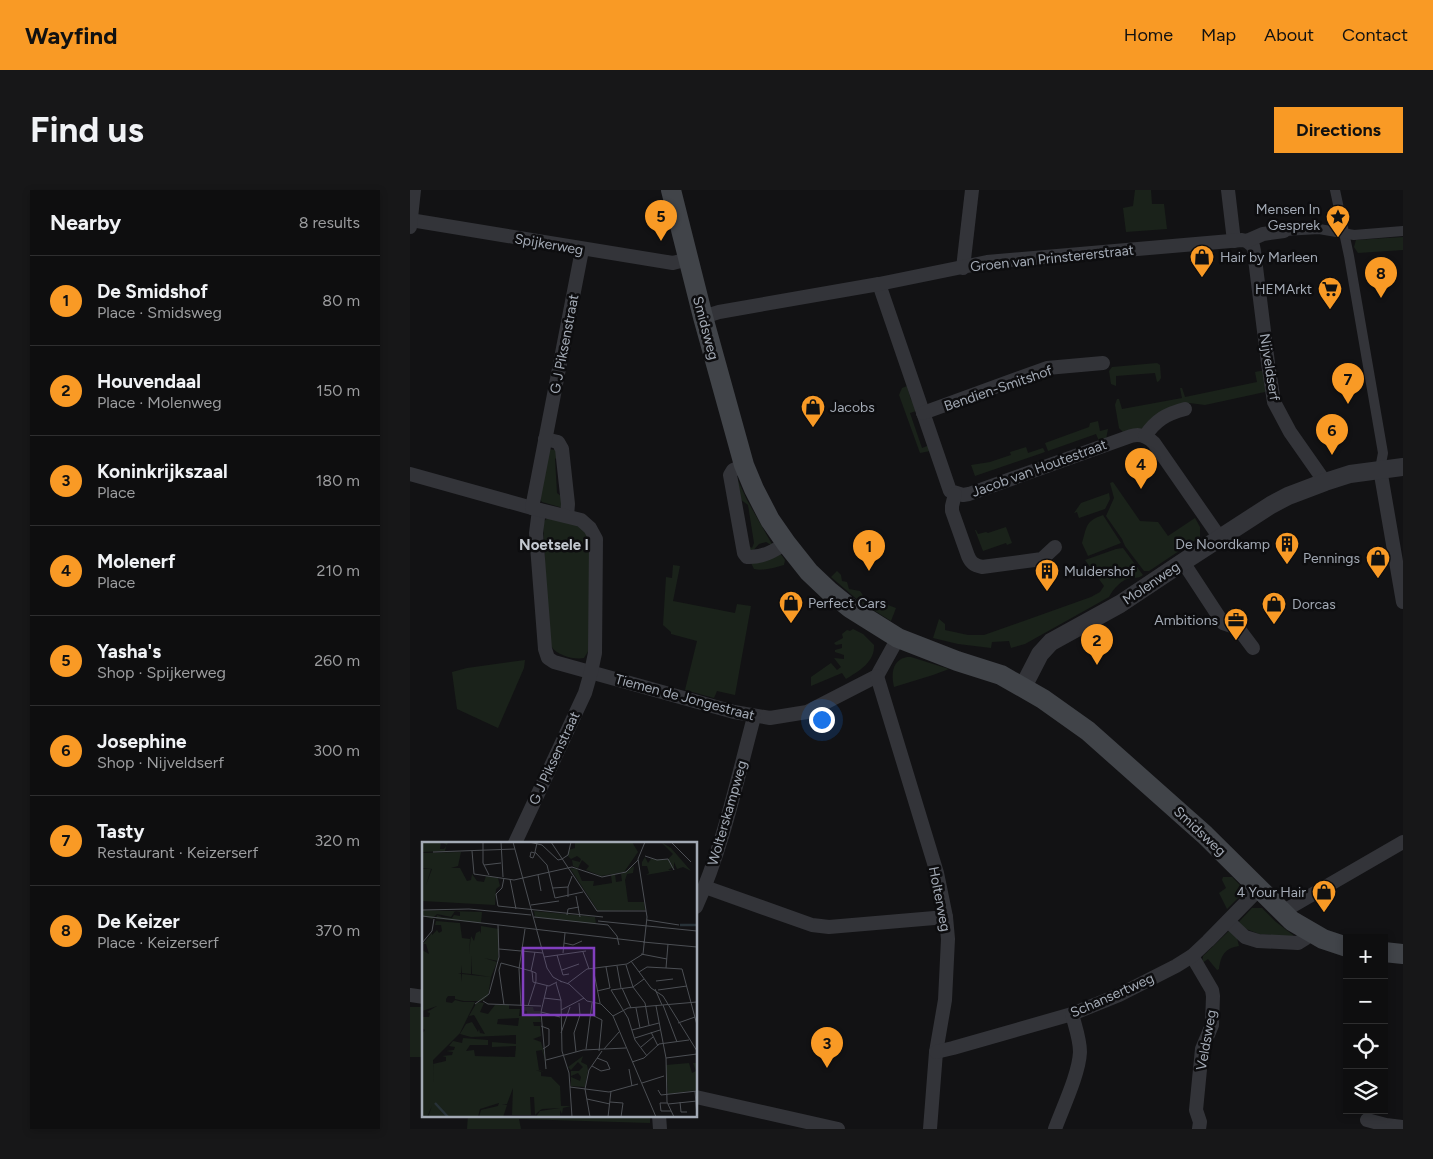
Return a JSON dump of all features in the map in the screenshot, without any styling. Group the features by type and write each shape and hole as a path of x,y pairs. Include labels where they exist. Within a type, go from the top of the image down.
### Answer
{"main road":[{"name":"Smidsweg","path":"671,190 703,317 744,465 770,520 809,572 860,615 898,638 927,650 987,658 1005,664 1026,681 1060,698 1088,732 1205,834 1292,922 1309,932 1343,946"},
{"path":"1388,952 1403,954"}],"street":[{"path":"410,222 414,190"},
{"path":"963,268 972,190"},
{"name":"Nijveldserf","path":"1228,190 1241,241 1253,246 1274,402 1290,432 1325,482"},
{"path":"1335,190 1384,453 1380,469 1403,602"},
{"name":"Spijkerweg","path":"410,222 673,264 688,259"},
{"name":"Groen van Prinstererstraat","path":"703,317 719,312 880,284 987,262 1241,241 1263,234 1284,231 1319,229 1354,235 1403,230"},
{"name":"G J Piksenstraat","path":"582,250 545,439 536,509 536,533 545,649 548,658 554,662 591,672"},
{"name":"Jacob van Houtestraat","path":"880,284 946,484 950,491 955,494 969,494 1131,436 1145,436"},
{"name":"Bendien-Smitshof","path":"923,413 1047,368 1103,363"},
{"path":"1185,409 1172,412 1158,420 1145,436 1154,443 1220,538"},
{"path":"545,439 558,442 562,449 568,504 567,516"},
{"path":"744,465 733,470 730,475 744,553 747,557 753,557 772,552 786,543"},
{"name":"Molenweg","path":"1026,681 1040,654 1051,642 1120,604 1271,505 1288,496 1350,474 1403,467"},
{"path":"410,474 536,509"},
{"name":"Jacob van Houtestraat","path":"955,494 952,512 968,556 975,566 1042,559 1055,547"},
{"name":"G J Piksenstraat","path":"515,842 585,693 595,653 596,539 590,528 581,520 536,509"},
{"path":"1182,562 1223,623 1238,628 1253,648"},
{"path":"877,676 898,638"},
{"name":"Tiemen de Jongestraat","path":"591,672 754,717 770,718 807,712 877,676"},
{"name":"Holterweg","path":"877,676 937,873 946,917 948,939 944,1000 936,1052 930,1129"},
{"name":"Wolterskampweg","path":"698,903 722,835 754,717"},
{"path":"1282,912 1403,842"},
{"path":"705,887 812,925 829,927 946,917"},
{"name":"Schansertweg","path":"936,1052 1072,1014 1119,995 1192,956 1259,889"},
{"path":"1228,921 1245,937 1258,941 1298,942 1303,941 1309,932"},
{"name":"Veldsweg","path":"1192,956 1212,990 1213,996 1212,1025 1202,1049 1196,1110 1200,1129"},
{"path":"1055,1129 1078,1065 1080,1050 1078,1034 1072,1014"},
{"path":"698,1097 838,1129"},
{"path":"659,1116 660,1129"},
{"path":"1366,1120 1403,1127"}],"shaded area":[{"path":"1135,190 1151,190 1152,204 1164,204 1167,229 1126,232 1123,208 1133,206"},
{"path":"1403,237 1403,250 1358,253 1354,247 1356,240"},
{"path":"1157,363 1160,365 1161,378 1157,382 1155,373 1116,376 1116,386 1111,384 1109,371 1112,367"},
{"path":"1262,371 1265,392 1205,405 1189,403 1168,408 1145,428 1123,432 1119,428 1115,405 1117,399 1119,399 1122,409 1182,398 1180,388 1182,388 1185,397 1257,382 1255,372"},
{"path":"907,386 911,400 917,403 919,410 910,413 922,448 932,444 930,451 920,453 899,395 902,388"},
{"path":"1098,421 1100,431 1108,429 1106,439 1100,443 1096,434 1048,451 1045,443 1089,427 1090,423"},
{"path":"1026,447 1028,453 1043,448 1045,452 975,476 971,465 990,462 1011,455 1010,452"},
{"path":"547,449 556,450 558,456 555,459 557,493 562,497 563,508 542,502 540,499"},
{"path":"736,476 773,546 766,542 759,544 751,553 748,545 752,548 754,543 748,505 737,497"},
{"path":"1113,482 1140,521 1158,522 1168,536 1195,518 1200,527 1200,537 1149,571 1144,571 1106,516 1114,498 1110,483"},
{"path":"1109,493 1110,499 1105,509 1079,518 1077,512 1074,513 1081,503"},
{"path":"1103,515 1121,543 1088,556 1082,543 1086,529 1090,522"},
{"path":"549,517 580,525 593,542 589,650 584,658 571,658 562,655 550,643 543,522"},
{"path":"1006,527 1012,543 1007,545 1006,543 983,551 975,530 978,534"},
{"path":"1123,548 1143,575 1124,580 1109,597 1025,644 1011,648 1009,641 992,642 991,648 958,644 933,638 939,619 945,624 945,630 968,635 984,635 1091,597 1100,592 1104,586 1085,560"},
{"path":"780,553 785,560 784,565 758,570 754,569 751,563"},
{"path":"673,565 680,566 673,601 735,613 737,604 751,606 735,695 717,691 714,698 685,690 697,641 671,634 663,625 666,577 672,578"},
{"path":"837,571 841,575 842,581 847,582 849,589 860,591 866,600 874,600 878,608 884,609 888,605 896,608 891,621 859,601 831,577"},
{"path":"853,629 863,634 874,645 874,651 869,661 846,679 842,673 811,686 811,677 831,663 837,670 841,667 834,658 844,659 844,655 835,652 835,650 842,648 842,644 836,645 834,643 843,638 842,634 847,630"},
{"path":"907,657 949,669 894,687 894,668 898,661"},
{"path":"525,660 524,668 498,728 457,709 452,672 467,668"},
{"path":"1223,877 1232,877 1241,886 1240,896 1227,909 1219,893 1226,888 1222,880"},
{"path":"1252,908 1262,908 1294,937 1259,934 1236,925"},
{"path":"1231,929 1236,934 1239,946 1230,948 1224,953 1217,970 1208,959 1202,963 1203,956"},
{"path":"410,1007 422,1007 422,1057 410,1057"},
{"path":"468,1116 650,1116 650,1123 519,1119 521,1129 467,1129"}],"place":[{"name":"Mensen In Gesprek","path":"1338,238"},
{"name":"Yasha's","path":"661,241"},
{"name":"Hair by Marleen","path":"1202,278"},
{"name":"De Keizer","path":"1381,298"},
{"name":"HEMArkt","path":"1330,310"},
{"name":"Tasty","path":"1348,404"},
{"name":"Jacobs","path":"813,428"},
{"name":"Josephine","path":"1332,455"},
{"name":"Molenerf","path":"1141,489"},
{"name":"De Noordkamp","path":"1287,565"},
{"name":"De Smidshof","path":"869,571"},
{"name":"Pennings","path":"1378,579"},
{"name":"Muldershof","path":"1047,592"},
{"name":"Perfect Cars","path":"791,624"},
{"name":"Dorcas","path":"1274,625"},
{"name":"Ambitions","path":"1236,641"},
{"name":"Houvendaal","path":"1097,665"},
{"name":"4 Your Hair","path":"1324,913"},
{"name":"Koninkrijkszaal","path":"827,1068"}],"district":[{"name":"Noetsele I","path":"554,545"}]}
